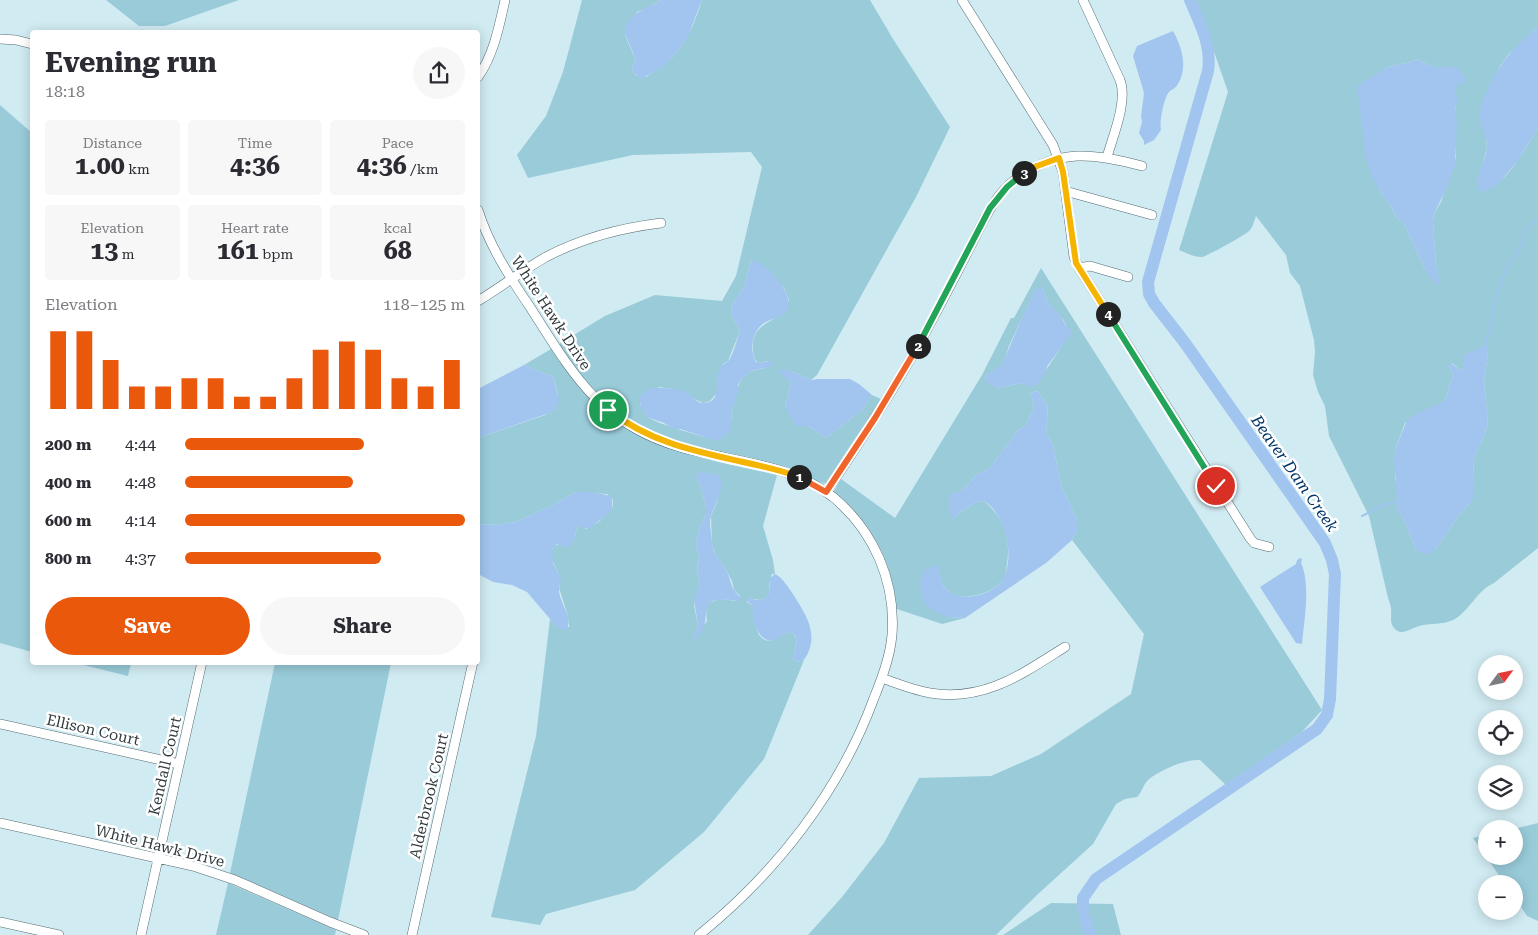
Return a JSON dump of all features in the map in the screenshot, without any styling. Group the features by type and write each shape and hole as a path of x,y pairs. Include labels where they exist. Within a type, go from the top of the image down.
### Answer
{"street":[{"path":"480,73 494,46 505,0"},
{"path":"962,0 1053,145 1059,158 1074,257 1079,268 1250,538 1254,543 1269,547"},
{"path":"1083,0 1123,90 1121,106 1107,157"},
{"path":"0,40 16,40 30,44"},
{"path":"826,492 907,366 987,214 1011,183 1037,166 1059,158 1078,156 1107,157 1142,166"},
{"path":"1065,191 1152,215"},
{"name":"White Hawk Drive","path":"480,215 492,245 512,280 572,373 600,404 627,424 656,439 682,448 787,473 826,492 842,505 857,522 873,545 886,574 890,590 893,623 890,650 882,678 856,740 841,769 811,816 784,852 757,882 699,935"},
{"path":"480,300 545,258 580,242 616,230 661,223"},
{"path":"1079,268 1090,266 1128,277"},
{"path":"882,678 930,693 969,693 998,686 1012,680 1065,647"},
{"name":"Kendall Court","path":"141,935 201,665"},
{"name":"Alderbrook Court","path":"412,935 472,665"},
{"name":"Ellison Court","path":"0,724 179,764"},
{"name":"White Hawk Drive","path":"0,823 194,866 235,880 312,915 364,935"},
{"path":"0,922 59,935"}],"shaded area":[{"path":"106,0 239,0 165,26 139,26"},
{"path":"582,0 661,0 637,12 625,35 636,61 632,67 633,72 637,76 646,77 665,64 678,51 696,18 702,0 870,0 950,127 916,197 817,375 811,380 789,370 791,383 785,407 826,438 862,410 872,395 881,399 826,483 780,466 711,450 654,432 629,418 605,399 582,375 559,344 605,316 655,295 722,301 736,276 762,167 751,152 633,155 528,178 517,155 546,116 563,72","holes":["751,260 784,288 789,300 785,313 762,326 755,335 753,342 753,353 756,360 759,363 768,361 765,368 751,371 740,381 732,410 732,417 724,437 716,439 703,436 671,427 649,418 640,405 641,400 659,387 672,389 703,403 710,401 717,393 718,373 723,364 728,361 740,331 731,314 733,304 745,285"]},
{"path":"661,0 702,0 688,36 678,51 664,66 641,79 633,72 632,67 636,61 625,34 625,27 637,13"},
{"path":"1196,0 1538,0 1538,26 1508,55 1500,66 1481,107 1481,123 1486,135 1487,148 1477,188 1485,191 1502,180 1516,164 1538,128 1538,548 1482,591 1464,612 1453,620 1445,623 1419,626 1403,632 1397,631 1392,626 1391,606 1369,516 1329,436 1325,406 1313,375 1314,340 1300,286 1290,273 1286,255 1256,216 1252,227 1247,233 1205,256 1190,255 1179,250 1228,92","holes":["1417,59 1433,67 1457,67 1455,88 1456,157 1441,202 1434,214 1433,223 1439,285 1425,269 1403,222 1396,217 1391,206 1380,191 1368,81 1388,67","1485,346 1488,354 1484,381 1488,423 1473,460 1474,480 1470,503 1459,515 1435,550 1416,550 1405,522 1398,511 1395,450 1405,423 1445,401 1453,375 1449,366 1452,363 1460,370 1463,369"]},
{"path":"1538,26 1538,128 1517,162 1498,184 1491,189 1480,192 1477,188 1477,183 1487,148 1480,118 1483,100 1504,61"},
{"path":"1173,31 1183,57 1183,71 1177,85 1169,92 1165,99 1161,116 1161,130 1154,140 1144,145 1144,141 1139,133 1142,122 1144,93 1133,56 1137,46"},
{"path":"1417,59 1433,67 1457,67 1467,80 1455,88 1457,125 1455,165 1449,183 1434,214 1436,264 1440,286 1430,278 1403,222 1396,217 1373,179 1366,159 1357,86 1388,67"},
{"path":"0,105 30,131 30,651 0,643"},
{"path":"751,260 763,266 774,276 784,288 789,302 785,313 764,323 754,336 752,346 756,362 768,361 772,362 773,366 751,371 740,381 732,410 731,430 717,441 680,429 674,429 649,418 641,408 639,397 650,388 668,388 685,391 701,403 710,402 714,399 717,389 718,372 731,357 740,331 731,314 733,304 745,285"},
{"path":"1041,268 1322,710 1302,732 1226,785 1200,760 1180,763 1153,776 1146,782 1137,797 1125,799 1116,804 1093,844 996,935 808,935 842,897 884,843 919,778 991,776 1041,754 1131,694 1144,634 1072,540 1077,531 1077,520 1061,485 1053,444 1046,433 1048,407 1038,391 1030,393 1034,404 1026,425 1018,430 990,468 976,475 958,493 950,493 956,517 961,511 978,501 988,504 1002,522 1008,543 1008,557 1004,578 991,590 983,593 964,597 951,593 941,581 935,565 948,617 965,618 942,624 897,609 890,573 881,550 869,529 834,491 841,479 895,518 982,375 1011,318 1014,318","holes":["1040,288 1043,289 1048,303 1063,319 1070,334 1036,385 1021,383 997,388 984,377 1003,365 1009,346 1034,294"]},
{"path":"1040,287 1043,289 1048,303 1061,316 1072,333 1048,365 1042,379 1036,385 1031,387 1021,383 997,388 988,383 984,377 1002,365 1035,291"},
{"path":"1483,346 1487,347 1488,354 1484,381 1488,423 1473,460 1473,498 1435,550 1426,555 1416,550 1405,522 1398,511 1393,456 1395,455 1395,450 1407,420 1417,413 1445,401 1453,375 1449,366 1451,363 1460,370 1463,369 1464,355"},
{"path":"551,349 571,378 594,403 613,419 634,432 680,451 777,475 763,526 775,574 772,574 767,597 758,600 749,598 747,602 753,606 757,629 762,638 773,640 792,632 797,639 793,658 797,662 804,660 764,759 704,832 635,890 546,914 540,925 491,917 536,736 550,619 556,626 569,627 567,613 559,588 560,577 553,562 552,551 554,546 560,544 565,547 575,537 577,526 586,529 600,521 613,506 613,500 607,494 576,492 516,522 498,525 480,524 480,437 545,415 555,409 558,394 553,377 524,365","holes":["696,479 721,486 711,516 712,544 715,554 732,581 734,590 740,596 736,601 720,599 709,603 706,608 707,621 693,641 698,626 694,605 700,583 697,571 699,556 696,543 699,529 706,514 701,487"]},
{"path":"524,365 553,377 559,399 558,405 552,412 480,437 480,388"},
{"path":"778,370 789,370 811,380 850,379 872,395 862,410 826,438 808,426 796,426 785,407 791,383"},
{"path":"1038,391 1048,407 1046,433 1053,444 1061,485 1077,520 1077,531 1072,540 1046,563 965,618 948,617 928,608 921,596 920,581 924,571 935,565 939,568 944,587 952,594 959,596 976,596 984,593 999,585 1003,579 1008,564 1008,547 1007,538 997,514 989,504 981,501 961,511 952,519 949,512 949,493 958,493 976,475 990,468 1018,430 1026,425 1034,404 1030,393"},
{"path":"699,472 717,474 720,479 720,491 710,522 713,547 714,552 728,574 733,588 741,599 738,601 713,601 708,605 704,625 700,634 692,642 698,626 694,599 700,583 697,571 699,556 696,543 699,529 706,514 701,487 696,479"},
{"path":"576,492 608,496 611,497 612,502 612,507 608,514 590,529 577,526 575,537 570,546 565,547 557,544 552,549 553,563 562,581 559,593 568,619 567,629 562,630 556,626 527,592 512,585 493,582 480,575 480,524 498,525 516,522"},
{"path":"1300,558 1302,559 1301,563 1306,582 1302,644 1296,643 1260,587 1296,564"},
{"path":"775,574 783,580 793,594 811,629 811,645 804,659 799,662 793,658 797,639 794,634 787,633 772,641 764,638 758,632 754,623 753,606 746,600 749,598 756,600 765,599 768,593 770,578"},
{"path":"83,665 131,665 128,676"},
{"path":"275,665 391,665 338,920 230,873"},
{"path":"1538,823 1538,921 1527,916 1523,910 1523,875 1499,875 1492,865 1523,865 1523,827"},
{"path":"1478,837 1478,845 1473,838"},
{"path":"228,883 336,930 335,935 216,935"},
{"path":"1051,903 1113,904 1121,935 1003,935"}],"waterway":[{"name":"Beaver Dam Creek","path":"1083,909 1083,898 1096,879 1317,729 1327,715 1330,699 1335,574 1325,543 1149,294 1148,282 1208,71 1207,43 1190,0"},
{"path":"1485,346 1491,324 1493,306 1506,269 1519,251 1524,233 1538,217"},
{"path":"1362,516 1383,505 1397,502"},
{"name":"Beaver Dam Creek","path":"1085,918 1090,935"}],"route":[{"path":"608,410 627,424 663,442 782,471 817,486 826,492 907,366 990,208 1015,180 1037,166 1059,158 1063,172 1076,263 1216,486"}]}
